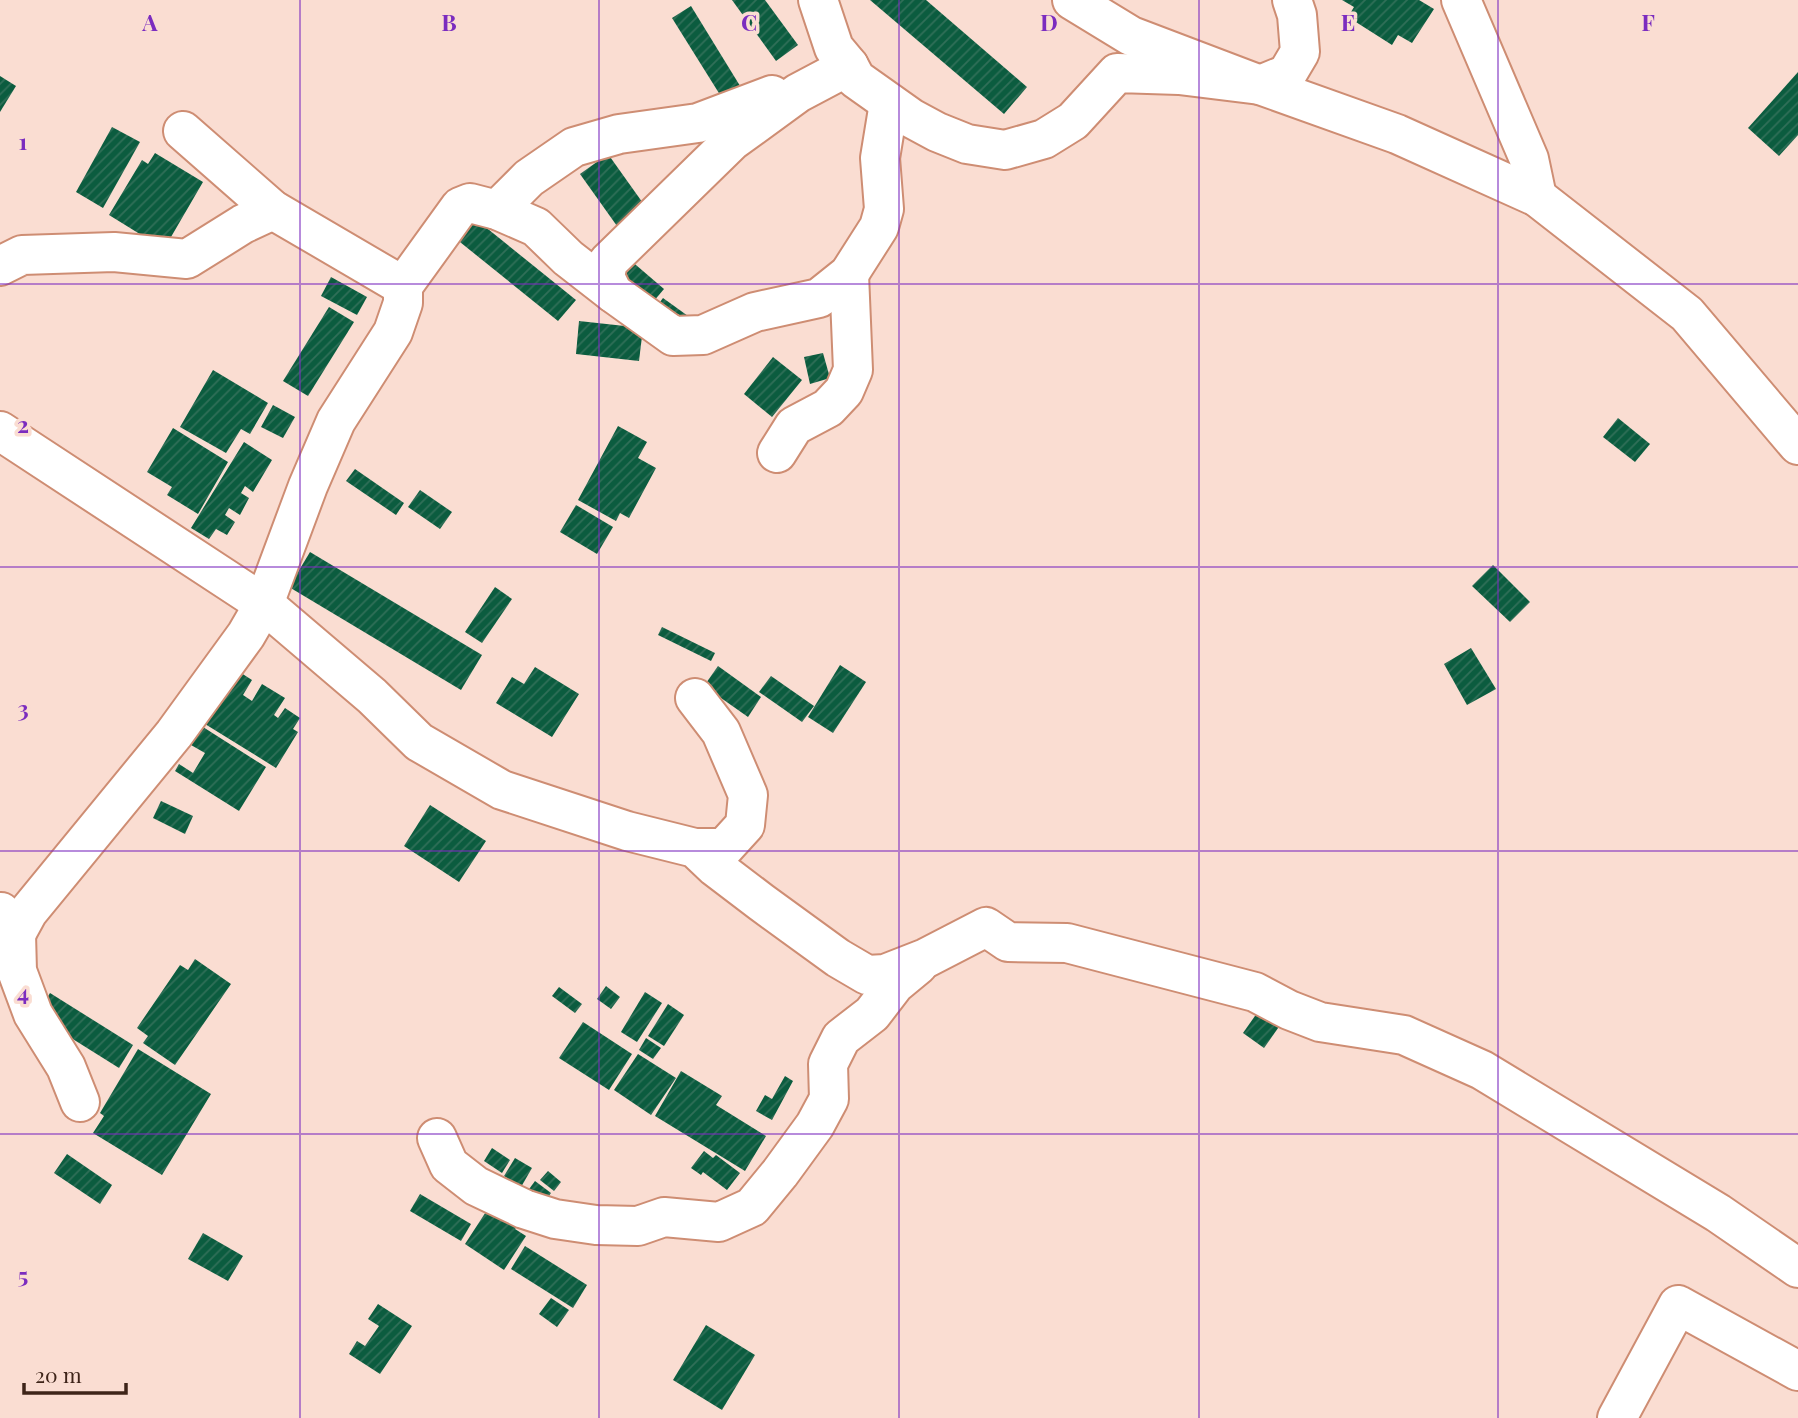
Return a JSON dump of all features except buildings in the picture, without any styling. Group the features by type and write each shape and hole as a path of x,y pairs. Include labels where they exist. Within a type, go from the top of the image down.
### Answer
{"street":[{"path":"818,0 834,48 856,79 937,132 967,144 1005,150 1044,139 1073,121 1117,73 1179,75 1260,85 1287,74 1300,52 1297,15 1292,0"},
{"path":"1072,0 1131,36 1397,134 1537,197 1687,314 1798,445"},
{"path":"1461,0 1529,159 1537,197"},
{"path":"497,209 529,178 574,147 619,134 698,123 849,66"},
{"path":"613,293 606,277 608,262 732,141 798,93 849,66"},
{"path":"80,1102 66,1067 33,1014 18,971 8,922 28,912 182,723 229,659 264,604 308,486 336,421 393,332 403,303 403,286 460,207 470,203 497,209 536,227 568,258 673,335 703,335 755,312 819,298 849,274 867,247 884,209 880,158 889,103"},
{"path":"183,131 273,210 403,286"},
{"path":"0,266 22,255 114,252 187,259 243,224 273,210"},
{"path":"778,453 794,426 828,408 844,391 853,370 849,274"},
{"path":"0,431 264,604 372,696 419,742 502,790 627,831 695,848 724,848 745,825 748,795 721,732 695,698"},
{"path":"695,848 761,902 838,958 867,975 885,974 926,958 986,927 1008,942 1067,943 1255,992 1320,1022 1404,1035 1482,1070 1718,1213 1798,1268"},
{"path":"437,1138 449,1165 476,1186 524,1209 555,1219 627,1226 638,1226 664,1217 719,1222 752,1208 815,1125 829,1099 828,1064 841,1038 872,1014 895,984 926,958"},
{"path":"1617,1418 1678,1305 1798,1371"}]}
